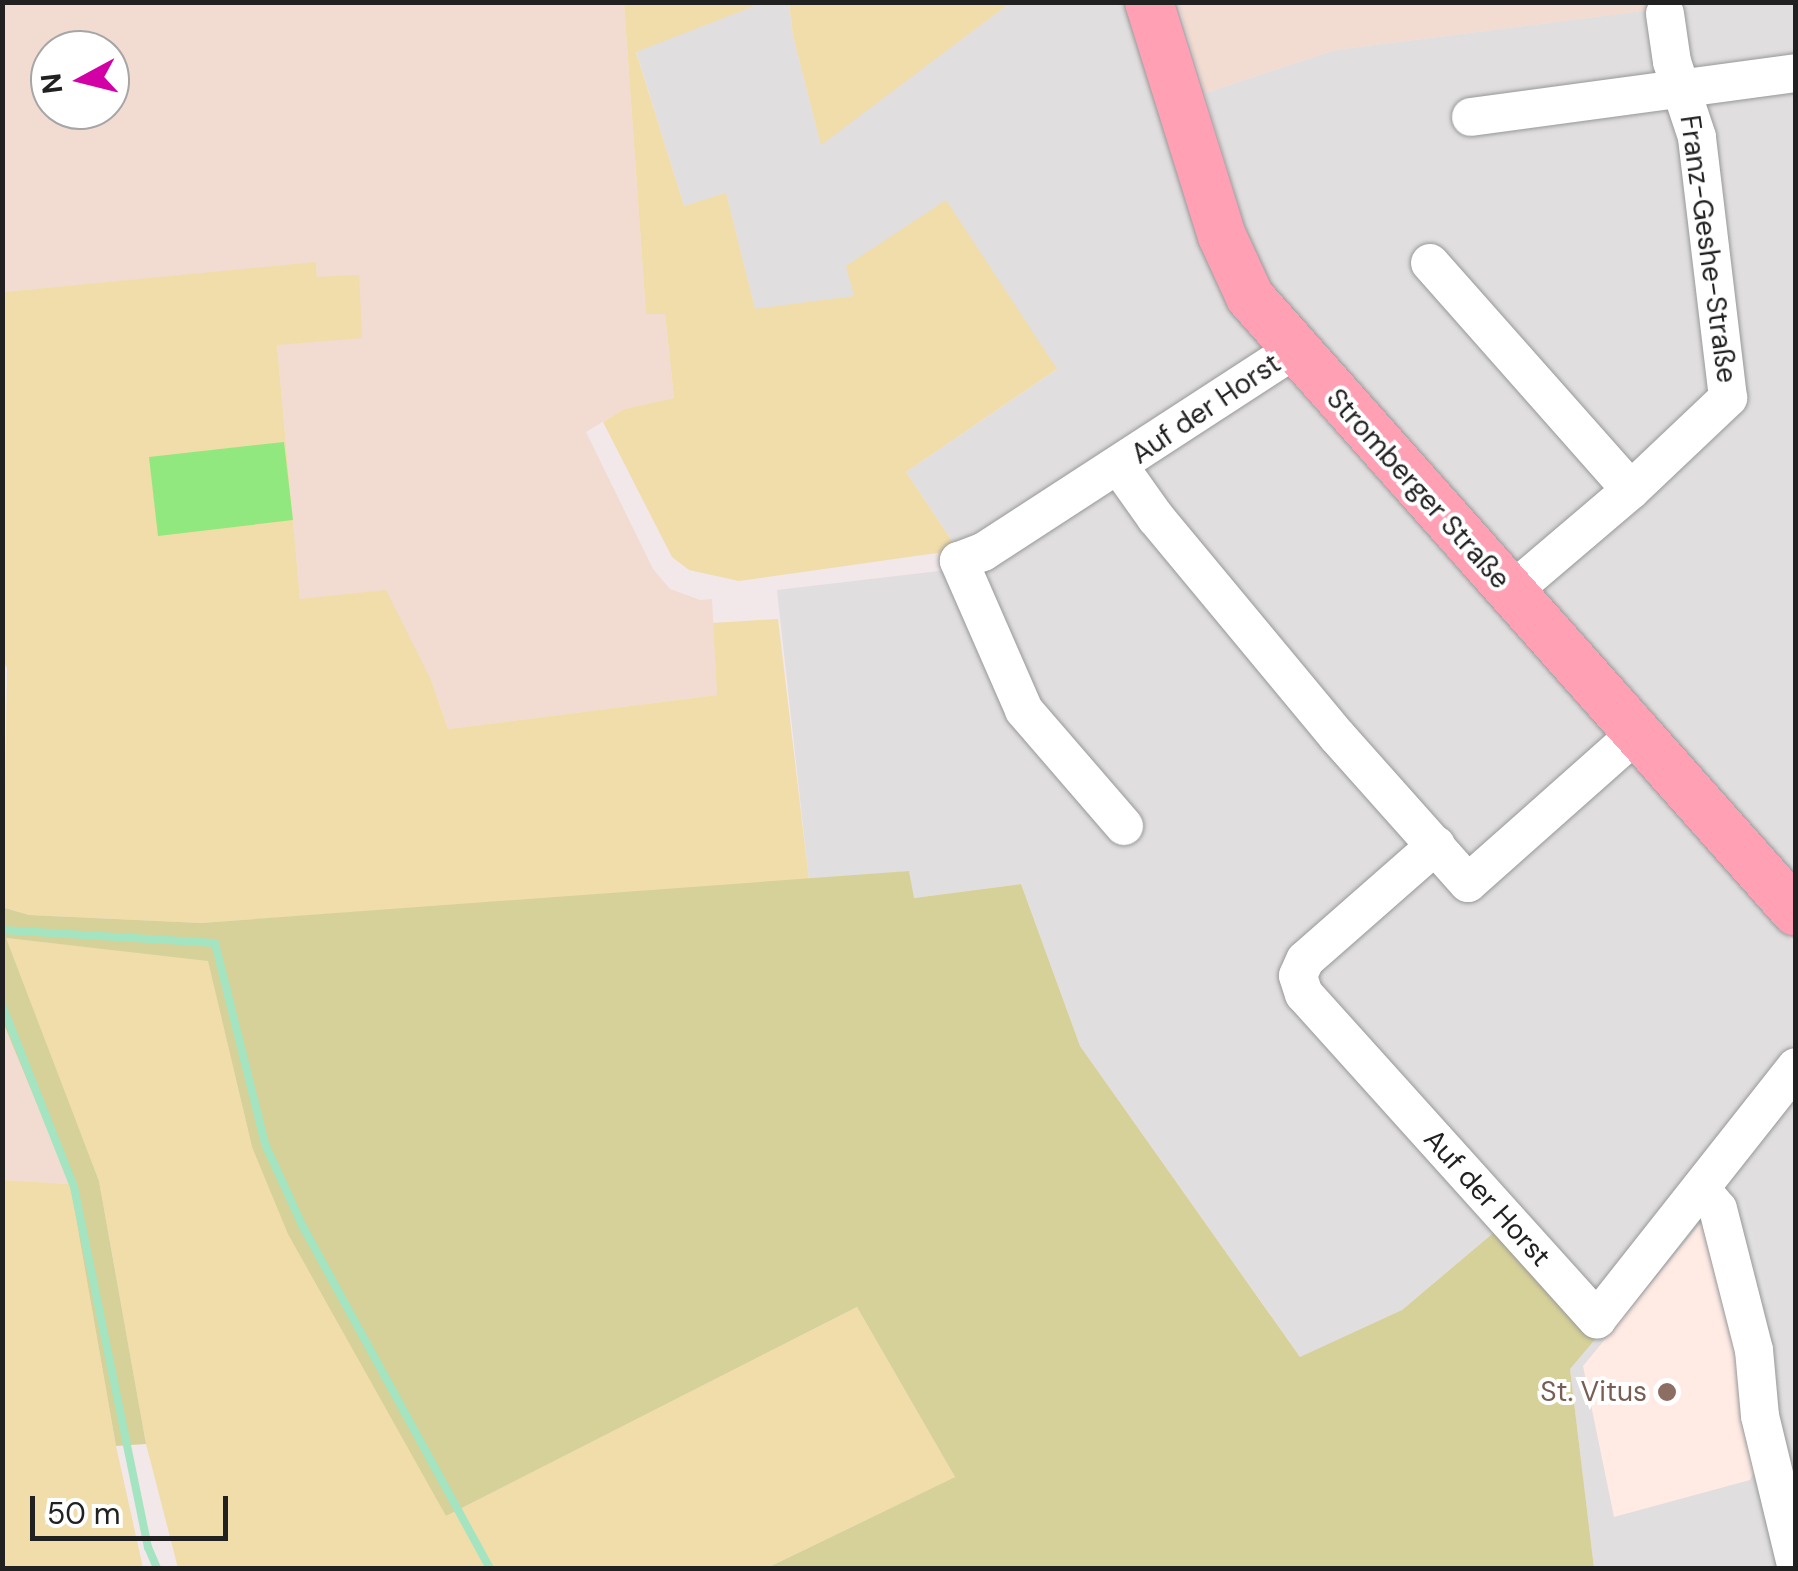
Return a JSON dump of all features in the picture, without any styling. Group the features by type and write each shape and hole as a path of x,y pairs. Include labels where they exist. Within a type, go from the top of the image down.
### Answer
{"main road":[{"name":"Stromberger Straße","path":"1149,2 1222,236 1250,297 1293,351 1796,912"}],"street":[{"name":"Franz-Geshe-Straße","path":"1510,592 1631,490 1728,398 1697,137 1672,62 1665,14"},
{"name":"Franz-Geshe-Straße","path":"1472,117 1796,73"},
{"path":"1430,263 1631,490"},
{"name":"Auf der Horst","path":"1124,826 1024,710 959,561 982,552 1119,466 1293,351"},
{"name":"Auf der Horst","path":"1119,466 1156,518 1337,736 1468,882 1637,733"},
{"name":"Auf der Horst","path":"1436,844 1305,960 1298,976 1304,994 1597,1320 1796,1068"},
{"path":"1700,1190 1718,1208 1754,1350 1760,1416 1796,1564"}],"shaded area":[{"path":"789,2 1010,3 821,145 793,36"},
{"path":"3,3 624,3 646,314 665,314 674,398 624,409 586,432 653,569 670,589 700,600 712,599 717,695 448,729 431,680 300,600 277,345 317,277 316,263 3,292"},
{"path":"624,3 762,3 636,52 684,206 726,193 755,309 854,296 846,266 946,200 1057,369 906,472 958,550 739,581 689,570 672,557 603,422 624,409 674,398 665,314 646,314"},
{"path":"762,3 789,3 793,36 821,144 1010,3 1125,3 1217,282 1265,352 958,550 906,472 1056,370 855,296 755,310 726,194 684,206 636,51"},
{"path":"1178,3 1706,3 1335,50 1205,93"},
{"path":"1706,3 1795,3 1795,875 1302,325 1270,283 1245,228 1205,93 1335,50"},
{"path":"316,262 317,277 359,275 362,338 277,345 300,599 386,590 431,680 448,729 717,695 713,623 778,619 809,880 201,923 29,915 3,907 7,668 2,659 3,292"},
{"path":"1288,378 1795,944 1795,1041 1603,1293 1580,1286 1517,1213 1402,1310 1301,1358 1080,1046 1021,884 913,898 909,871 809,880 777,590 982,566 1273,379"},
{"path":"909,871 914,898 1021,884 1080,1046 1300,1357 1402,1310 1498,1229 1597,1337 1570,1369 1594,1568 767,1568 955,1477 857,1307 446,1516 288,1234 252,1147 208,961 6,938 99,1181 146,1444 116,1446 70,1184 3,1022 2,907 29,915 201,923"},
{"path":"5,938 208,960 252,1147 446,1516 857,1307 955,1477 767,1568 178,1568 146,1444 99,1181"},
{"path":"3,1022 70,1184 3,1180"},
{"path":"1795,1085 1795,1568 1594,1568 1570,1369"},
{"path":"2,1180 70,1184 116,1446 143,1568 3,1568"},
{"path":"1744,1201 1769,1303 1750,1308 1726,1205"},
{"name":"St. Vitus","path":"1705,1218 1714,1228 1758,1464 1750,1480 1614,1517 1583,1366"}],"green space":[{"path":"284,442 293,520 158,536 149,457"}],"waterway":[{"path":"2,930 215,943 265,1144 302,1225 490,1568"},
{"path":"2,1005 74,1187 148,1547 157,1568"}],"place":[{"name":"St. Vitus","path":"1667,1392"}]}
